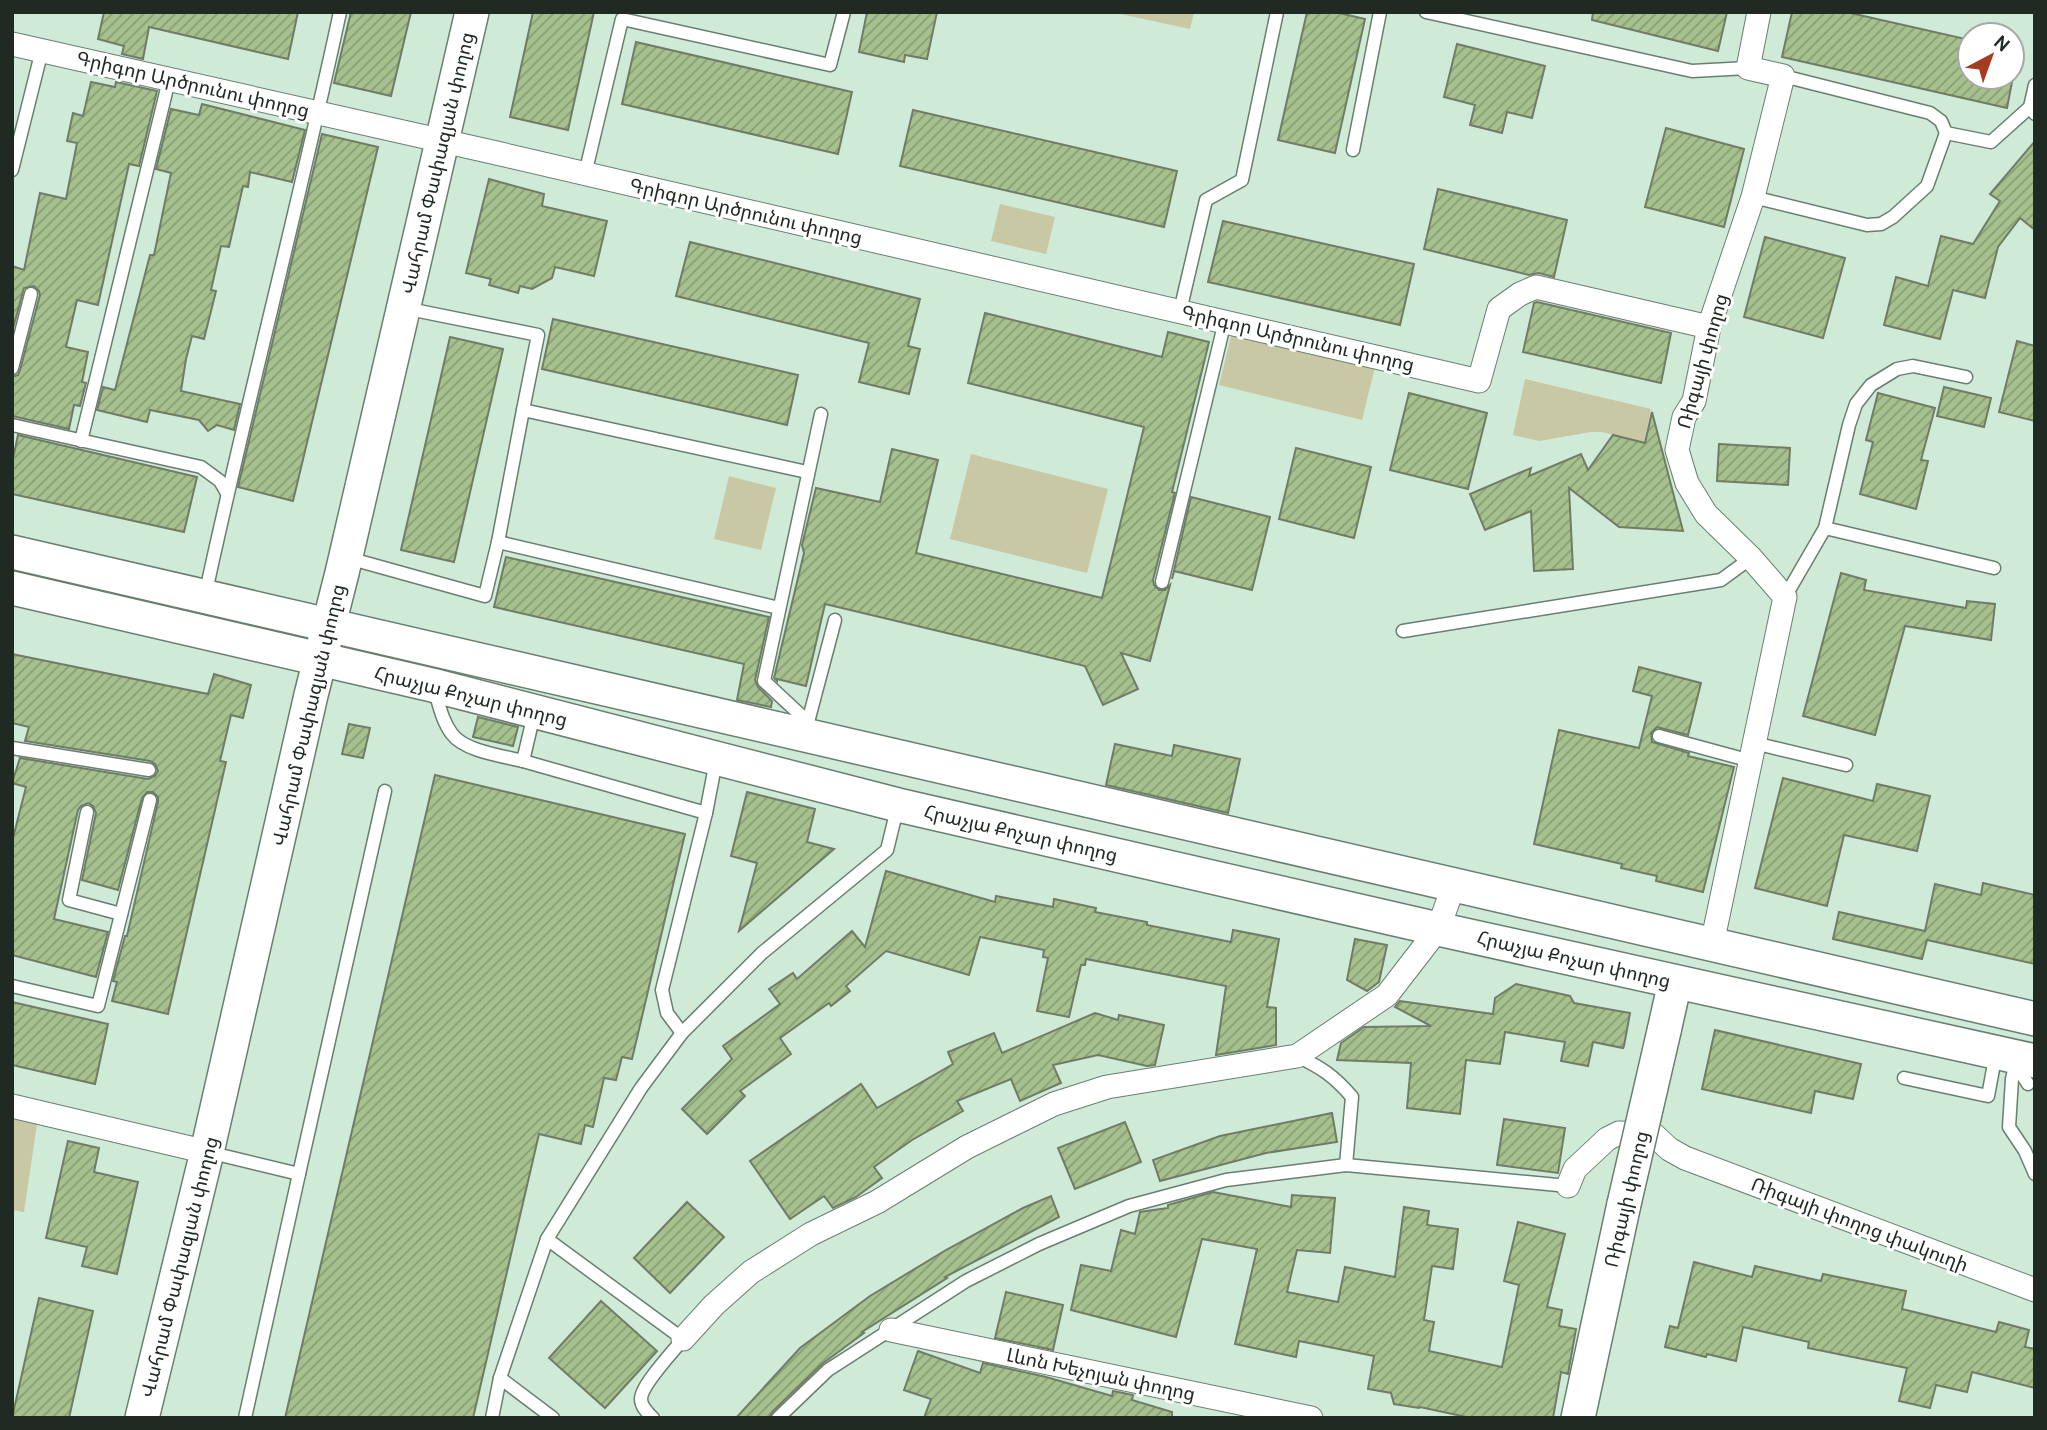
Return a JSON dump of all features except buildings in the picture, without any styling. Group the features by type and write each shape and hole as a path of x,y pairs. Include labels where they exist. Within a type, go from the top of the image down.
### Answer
{"main road":[{"name":"Վահրամ Փափազյան փողոց","path":"142,1418 207,1152 327,626 472,12"},
{"name":"Հրաչյա Քոչար փողոց","path":"12,552 327,626 806,729 1454,885 2035,1019"},
{"name":"Հրաչյա Քոչար փողոց","path":"12,588 432,685 898,805 1675,982 2018,1064"},
{"name":"Ռիգայի փողոց","path":"1578,1418 1675,982"}],"street":[{"path":"1759,12 1748,68 1783,76"},
{"name":"Գրիգոր Արծրունու փողոց","path":"12,44 1479,381 1499,309 1520,294 1536,287 1709,327"},
{"name":"Ռիգայի փողոց","path":"1783,76 1753,197 1709,327 1693,401 1684,417 1677,450 1687,483 1706,514 1751,558 1785,597"},
{"path":"1712,944 1785,597"},
{"path":"683,1339 714,1305 751,1272 811,1234 877,1202 967,1147 1054,1104 1107,1087 1297,1056 1387,995 1438,929 1454,885"},
{"path":"12,1106 207,1152"},
{"name":"Ռիգայի փողոց փակուղի","path":"1568,1186 1576,1169 1607,1139 1619,1133 1653,1135 1685,1158 2035,1290"},
{"name":"Լևոն Խեչոյան փողոց","path":"891,1330 1311,1418"}],"lane":[{"path":"205,596 227,493 319,113 340,12"},
{"path":"585,174 622,19 830,65 844,12"},
{"path":"1180,311 1206,200 1242,180 1277,12"},
{"path":"1353,150 1380,12"},
{"path":"1426,12 1692,71 1748,68"},
{"path":"12,170 42,50"},
{"path":"1753,197 1867,225 1881,224 1893,218 1927,186 1946,134 1941,121 1930,113 1783,76"},
{"path":"81,441 169,80"},
{"path":"1946,134 1991,142 2032,110 2035,85"},
{"path":"12,368 31,293"},
{"path":"345,557 485,596 498,542 538,335 404,308"},
{"path":"1162,582 1225,321"},
{"path":"1785,597 1825,528 1849,425 1856,404 1871,385 1897,369 1913,366 1966,377"},
{"path":"523,410 807,472"},
{"path":"806,729 764,681 821,414"},
{"path":"12,425 201,467 220,481 227,493"},
{"path":"1825,528 1994,568"},
{"path":"498,542 779,608"},
{"path":"1403,631 1721,580 1751,558"},
{"path":"806,729 835,620"},
{"path":"432,685 453,737 474,749 706,813"},
{"path":"523,761 534,712"},
{"path":"1659,736 1846,765"},
{"path":"12,748 149,770"},
{"path":"682,1033 667,1013 662,990 706,813 716,757"},
{"path":"245,1418 385,791"},
{"path":"12,986 98,1006 150,800"},
{"path":"492,1418 500,1378 547,1239 641,1088 682,1033 762,953 887,850 898,805"},
{"path":"87,812 69,900 121,914"},
{"path":"1297,1056 1330,1073 1352,1097 1346,1165"},
{"path":"1904,1078 1988,1096 2018,1064"},
{"path":"2018,1064 2012,1079 2009,1127 2025,1151 2035,1174"},
{"path":"207,1152 299,1174"},
{"path":"778,1418 828,1370 966,1281 1039,1244 1129,1206 1226,1180 1346,1165 1568,1186"},
{"path":"547,1239 683,1339 645,1388 641,1399 645,1411 653,1418"},
{"path":"500,1378 554,1418"}],"green space":[{"path":"1111,12 1194,12 1190,29"},
{"path":"1000,204 1055,217 1046,254 991,241"},
{"path":"1232,332 1375,367 1362,420 1219,385"},
{"path":"1525,379 1651,409 1644,443 1602,432 1539,441 1513,435"},
{"path":"971,454 1108,489 1087,573 950,539"},
{"path":"729,476 776,488 761,550 714,539"},
{"path":"12,1118 37,1124 24,1212 12,1210"}]}
